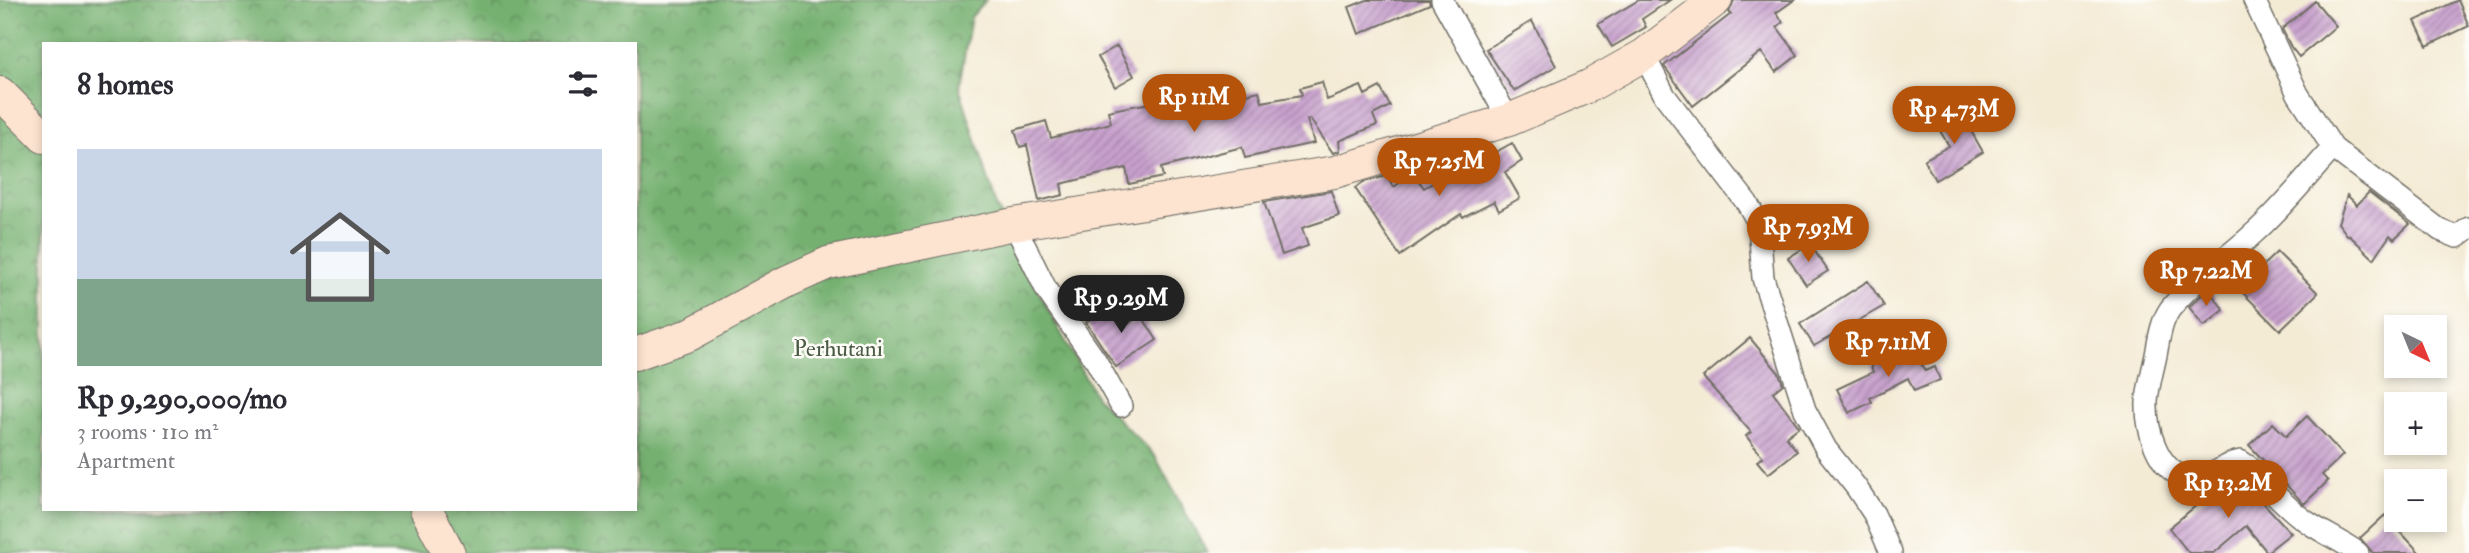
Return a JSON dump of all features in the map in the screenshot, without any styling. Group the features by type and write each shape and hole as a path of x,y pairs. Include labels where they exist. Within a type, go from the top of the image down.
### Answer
{"street":[{"path":"1442,0 1509,120"},
{"path":"637,353 689,335 786,282 828,263 1014,224 1335,172 1509,120 1588,86 1644,55 1716,0"},
{"path":"2254,0 2298,94 2333,148 2440,230 2457,237 2469,228"},
{"path":"1644,55 1665,96 1735,187 1759,224 1763,278 1805,410 1826,450 1874,514 1891,553"},
{"path":"0,93 42,135"},
{"path":"2333,148 2255,233 2185,292 2169,311 2160,332 2147,401 2153,440 2164,462 2176,473 2188,478 2204,478 2240,461 2305,521 2358,553"},
{"path":"1014,224 1047,291 1096,361 1121,406"},
{"path":"427,511 449,553"}],"green space":[{"name":"Perhutani","path":"0,0 986,0 971,17 959,86 997,207 1026,269 1096,397 1155,456 1207,553 0,553"}],"building":[{"path":"1367,0 1429,0 1430,4 1359,34 1349,7"},
{"path":"1639,0 1670,0 1642,19 1646,27 1612,47 1598,24"},
{"path":"1734,0 1794,0 1776,13 1783,22 1777,27 1798,55 1776,72 1761,52 1693,106 1664,66 1731,14 1729,12"},
{"path":"2458,0 2469,26 2427,46 2415,21"},
{"path":"2315,1 2336,26 2299,57 2282,29"},
{"path":"1532,21 1556,66 1514,91 1486,49"},
{"path":"1117,46 1134,76 1115,87 1098,57"},
{"path":"1322,82 1327,100 1361,86 1365,95 1380,87 1390,106 1373,115 1377,125 1339,141 1340,151 1333,153 1310,119 1307,120 1314,143 1245,158 1242,147 1161,168 1163,177 1129,184 1126,168 1061,184 1063,195 1039,201 1027,145 1020,147 1015,130 1046,121 1051,138 1111,123 1108,111 1127,107 1175,99 1175,105 1217,95 1218,101 1259,91 1262,102 1302,95 1300,88"},
{"path":"1959,110 1983,152 1935,180 1924,160 1949,146 1936,124"},
{"path":"1512,143 1522,161 1505,172 1520,198 1499,210 1494,201 1463,217 1461,214 1400,256 1355,188 1364,182 1387,176 1394,187 1413,173 1424,188 1492,149 1494,153"},
{"path":"1331,191 1339,216 1302,228 1308,246 1282,255 1264,202"},
{"path":"2369,192 2410,224 2394,239 2390,235 2374,259 2348,236 2338,223 2347,195 2357,205"},
{"path":"1810,244 1828,271 1806,285 1788,258"},
{"path":"2277,252 2318,293 2280,330 2233,283 2251,265 2257,271"},
{"path":"1868,281 1884,306 1814,346 1800,324"},
{"path":"2208,289 2224,310 2204,326 2189,307"},
{"path":"1114,304 1128,324 1141,315 1157,340 1116,367 1086,322"},
{"path":"1750,338 1779,373 1783,384 1773,392 1799,427 1786,437 1797,451 1768,474 1757,461 1763,457 1746,436 1751,432 1703,377"},
{"path":"1912,345 1925,371 1935,367 1940,380 1914,391 1908,378 1870,398 1872,402 1849,413 1837,389 1873,372 1871,366"},
{"path":"2307,416 2343,455 2322,475 2328,481 2304,504 2249,445 2273,423 2286,436"},
{"path":"2238,475 2291,533 2267,552 2246,526 2214,553 2189,553 2169,528 2215,490 2214,488"},
{"path":"2384,516 2384,532 2401,532 2420,553 2373,553 2360,538"}]}
